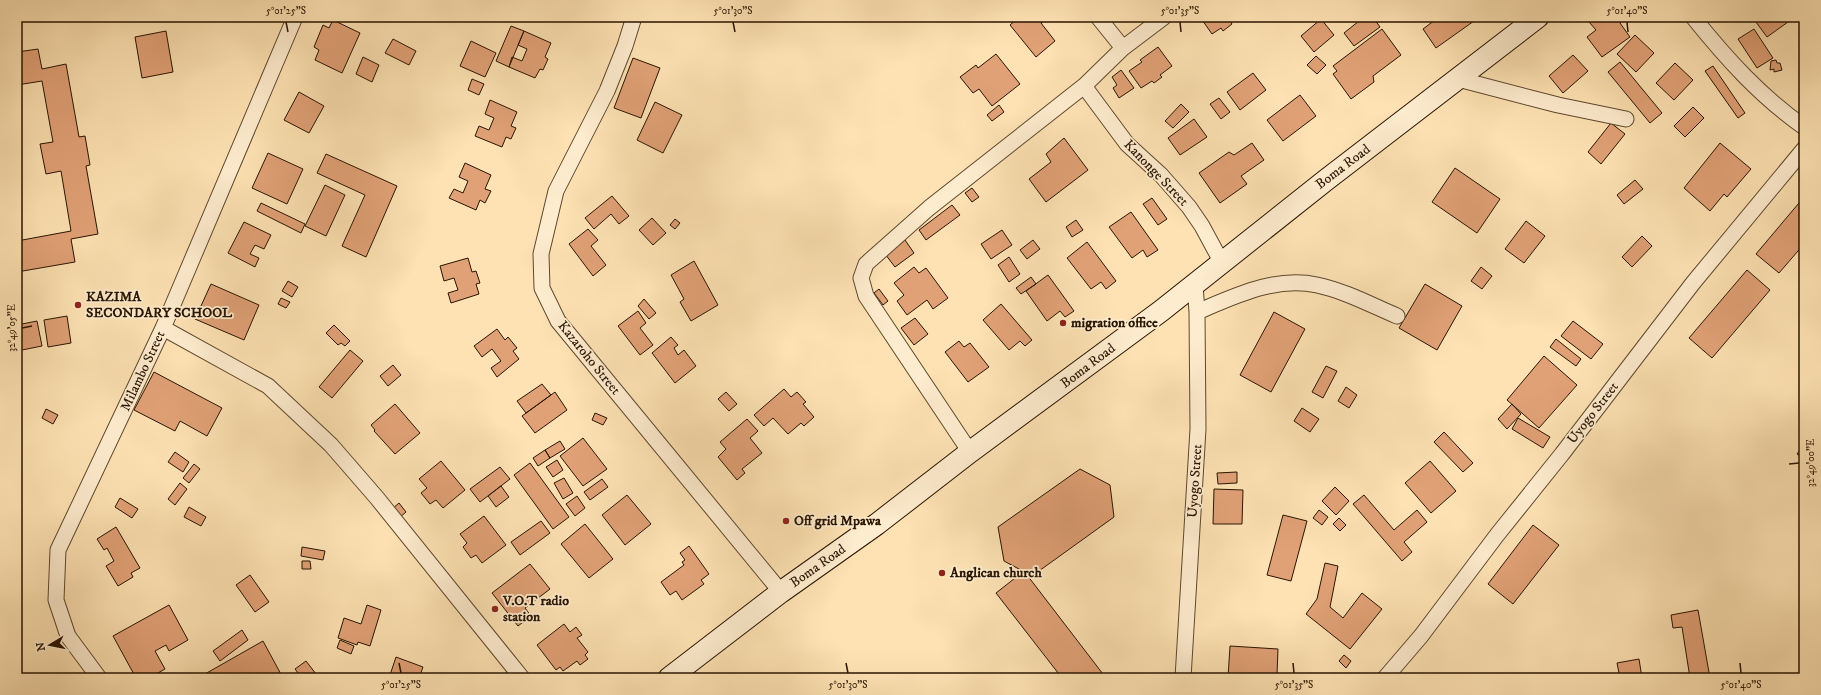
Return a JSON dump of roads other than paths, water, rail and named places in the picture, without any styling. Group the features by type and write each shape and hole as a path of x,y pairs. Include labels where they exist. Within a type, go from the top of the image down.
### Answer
{"main road":[{"name":"Boma Road","path":"669,678 782,592 877,524 970,452 1195,285 1326,180 1538,17"}],"street":[{"name":"Milambo Street","path":"99,678 68,636 56,600 58,550 163,328 295,17"},
{"name":"Kazaroho Street","path":"634,17 625,46 607,91 556,191 541,254 542,288 558,321 782,592"},
{"path":"1098,17 1123,48"},
{"path":"970,452 866,296 861,278 866,264 929,208 1084,86 1123,48 1164,17"},
{"path":"1693,17 1724,55 1757,90 1804,127"},
{"path":"1458,79 1558,105 1626,119"},
{"name":"Kanonge Street","path":"1084,86 1127,144 1161,175 1181,197 1202,226 1222,263"},
{"name":"Uyogo Street","path":"1385,678 1422,636 1497,535 1562,454 1693,283 1804,149"},
{"path":"1197,312 1243,292 1276,284 1296,283 1317,285 1356,298 1397,316"},
{"name":"Uyogo Street","path":"1183,678 1196,466 1198,388 1197,312 1195,285"},
{"path":"163,328 268,386 331,445 376,498 522,678"}],"place":[{"name":"KAZIMA SECONDARY SCHOOL","path":"78,305"},
{"name":"migration office","path":"1063,323"},
{"name":"Off grid Mpawa","path":"786,521"},
{"name":"Anglican church","path":"942,573"},
{"name":"V.O.T radio station","path":"495,609"}]}
